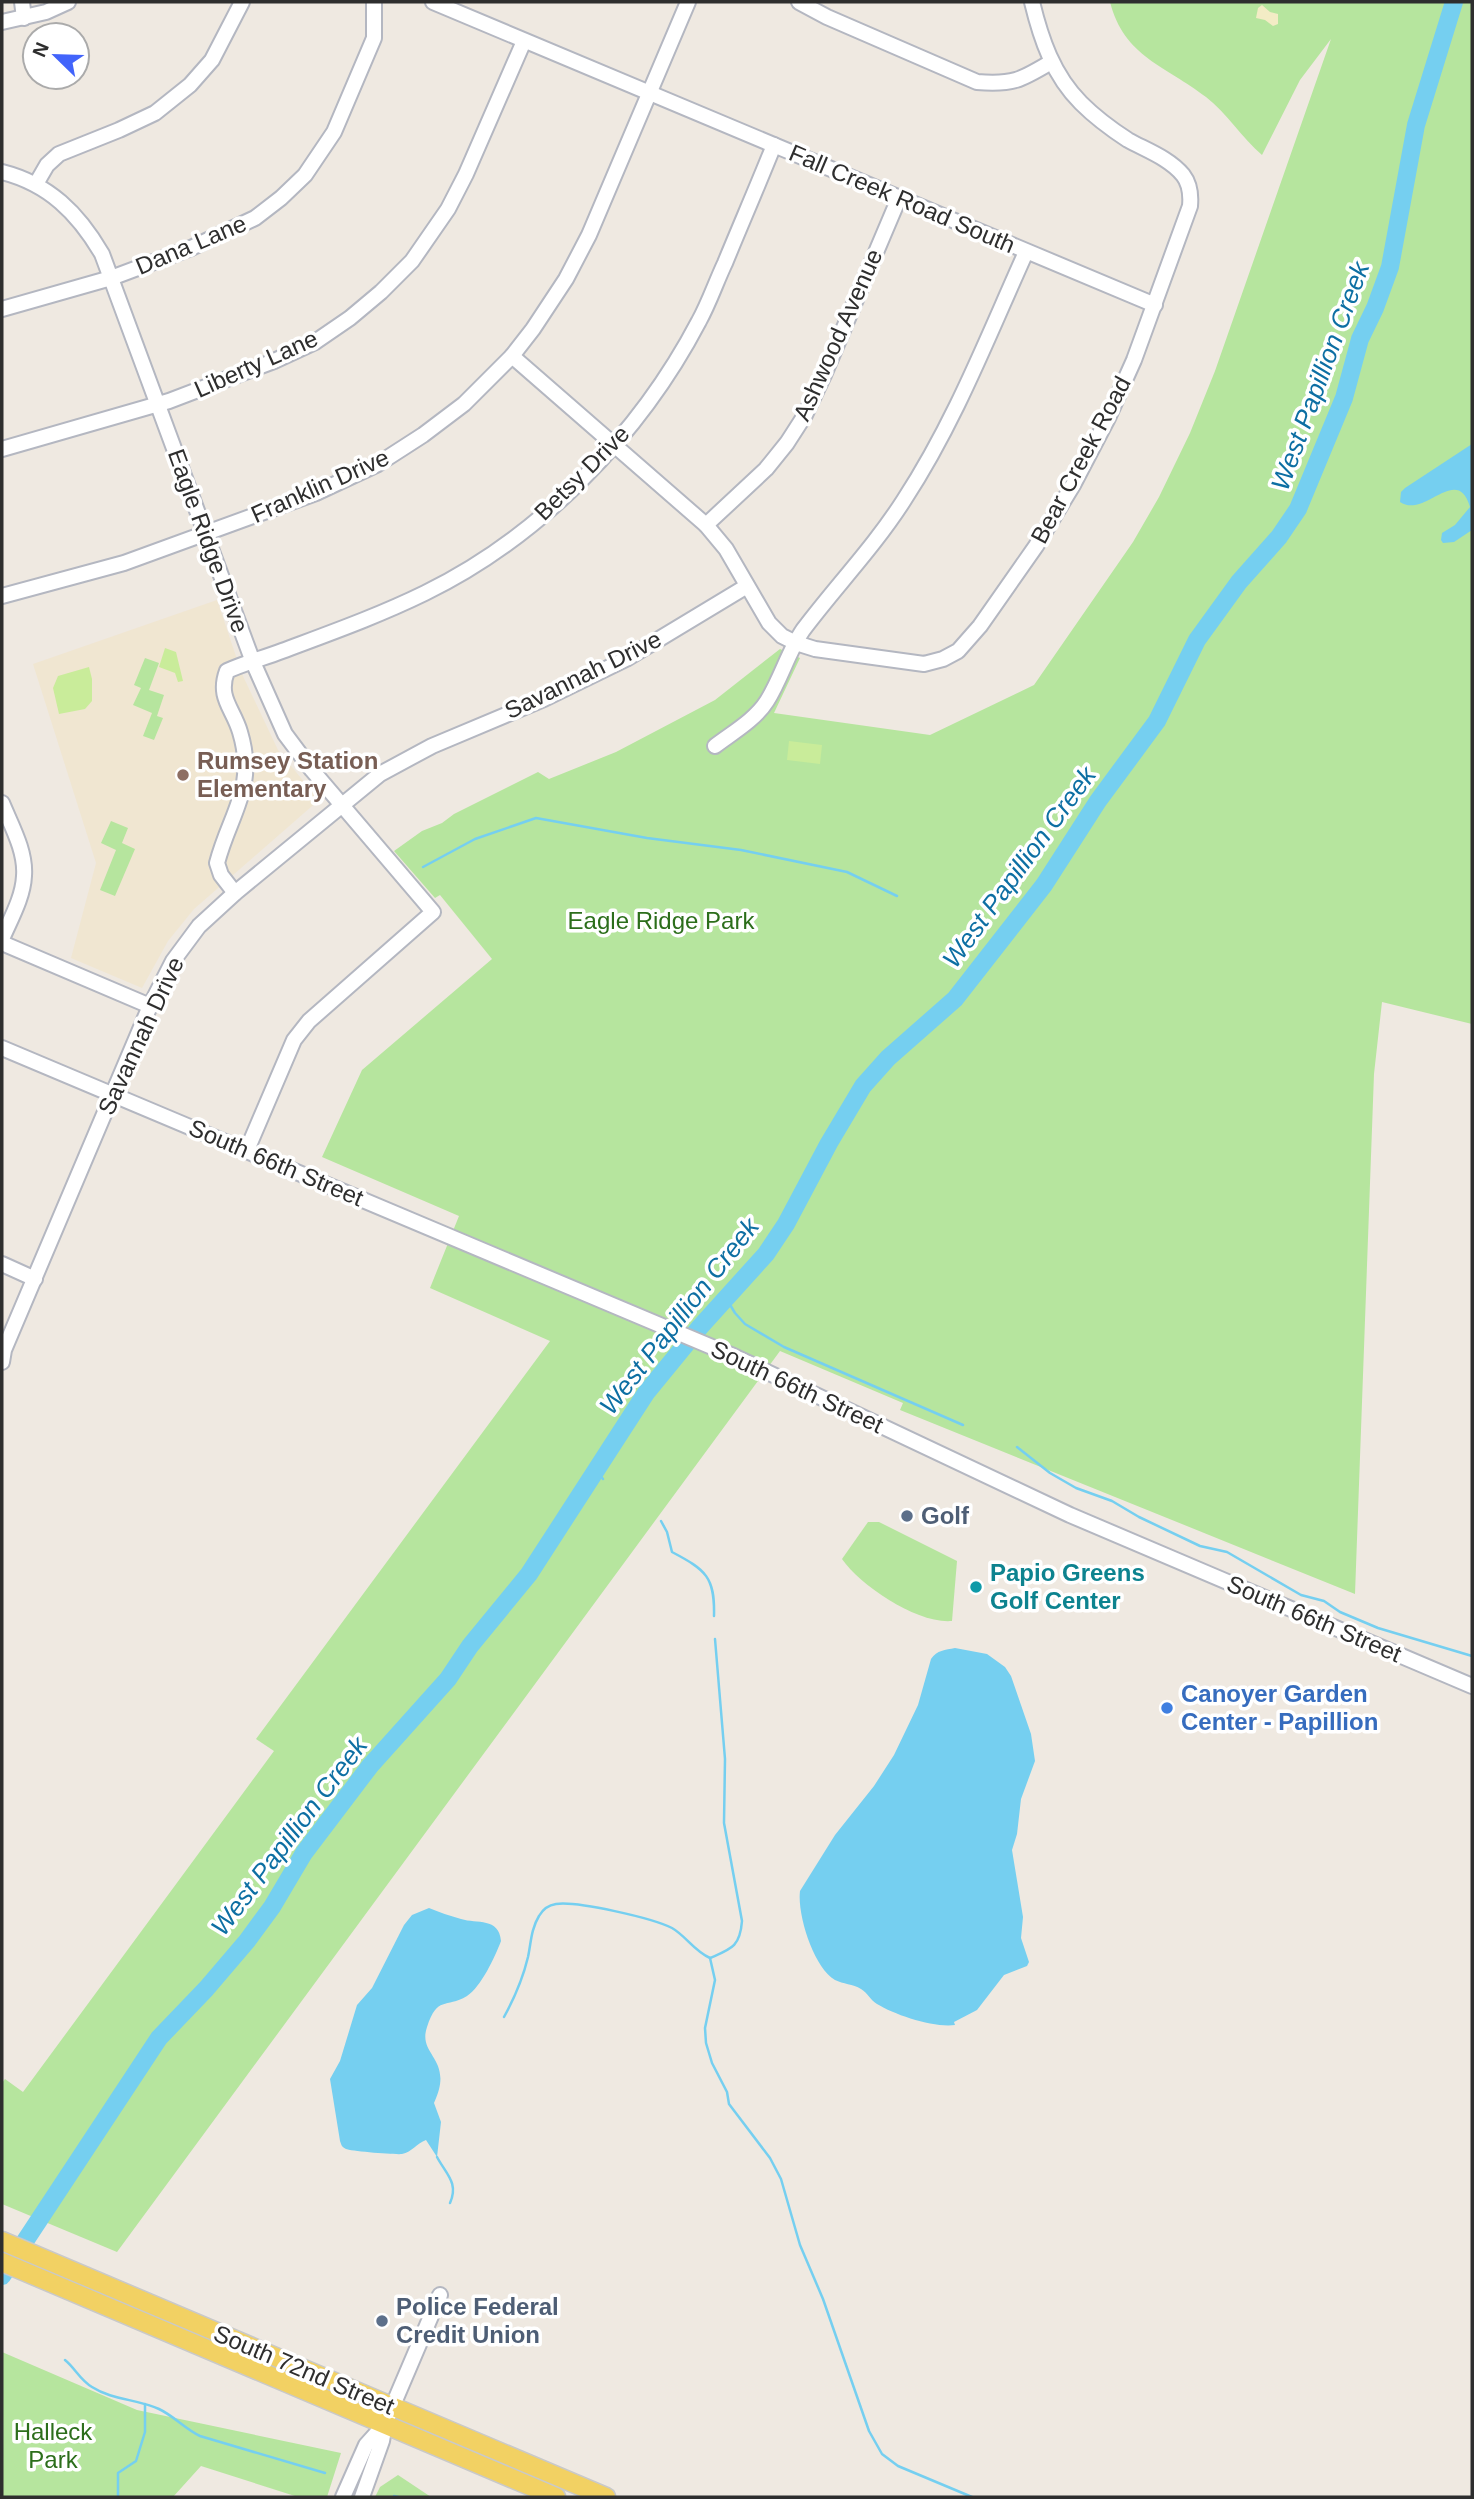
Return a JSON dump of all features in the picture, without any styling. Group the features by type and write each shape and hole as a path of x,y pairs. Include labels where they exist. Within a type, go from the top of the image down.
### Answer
{"main road":[{"name":"South 72nd Street","path":"2,2241 606,2497"},
{"name":"South 72nd Street","path":"2,2262 556,2497"}],"street":[{"path":"22,2 24,18"},
{"path":"2,22 46,12 68,2"},
{"path":"36,184 47,164 59,154 155,113 190,85 212,60 242,2"},
{"name":"Dana Lane","path":"2,309 111,278 223,235 256,218 281,198 305,175 334,132 374,38 374,2"},
{"name":"Fall Creek Road South","path":"433,2 1154,305"},
{"name":"Franklin Drive","path":"2,596 124,564 316,493 378,464 464,404 512,356 566,279 589,235 688,2"},
{"path":"799,2 957,74 977,82 1003,84 1023,78 1051,62 1044,47 1032,2"},
{"name":"Liberty Lane","path":"2,449 157,405 314,342 350,318 412,261 448,209 524,41"},
{"name":"Bear Creek Road","path":"796,643 815,649 924,664 943,659 958,651 1036,546 1073,485 1108,418 1191,206 1188,182 1175,167 1096,117 1071,92 1051,62"},
{"name":"Betsy Drive","path":"235,893 221,875 217,863 244,793 246,768 240,732 223,693 223,683 228,671 373,616 427,592 484,559 540,518 613,445 640,413 677,360 700,320 774,145"},
{"name":"Eagle Ridge Drive","path":"2,172 36,184 68,206 89,232 102,254 253,662 285,734 433,912 309,1021 294,1040 247,1150"},
{"name":"Ashwood Avenue","path":"706,525 766,469 805,415 899,198"},
{"path":"715,746 757,714 766,702 796,643 864,557 904,500 969,385 1026,252"},
{"path":"512,356 706,525 726,549 769,622 782,636 796,643"},
{"name":"Savannah Drive","path":"2,1362 4,1350 150,1006 173,961 199,926 235,893 380,774 422,751 544,699 626,659 747,586"},
{"path":"2,803 22,856 24,878 18,904 2,941 150,1006"},
{"name":"South 66th Street","path":"2,1048 655,1322 731,1355 1070,1515 1472,1686"},
{"path":"2,1264 35,1279"},
{"path":"362,2497 382,2441 385,2424 440,2295"},
{"path":"343,2497 366,2445 385,2424"}],"shaded area":[{"name":"Rumsey Station Elementary","path":"217,600 242,674 278,750 319,800 194,909 168,941 142,988 71,958 96,863 33,664"}],"green space":[{"name":"Eagle Ridge Park","path":"1110,2 1472,2 1472,1024 1382,1002 1374,1074 1355,1594 900,1410 903,1403 780,1351 117,2252 2,2204 2,2083 5,2079 23,2092 274,1751 256,1739 550,1341 430,1288 459,1216 322,1157 362,1070 492,959 440,895 435,898 394,851 422,831 538,772 549,779 616,752 715,700 780,649 800,658 774,713 930,735 1034,685 1133,542 1159,497 1190,433 1215,371 1331,39 1300,80 1262,155 1214,103 1136,48 1125,36"},
{"path":"165,648 176,652 183,681 178,682 175,673 159,667"},
{"path":"145,658 159,663 149,690 164,695 157,716 163,718 154,740 143,736 152,713 133,705 141,688 134,685"},
{"path":"89,667 92,701 85,709 59,714 53,688 58,676"},
{"path":"789,741 822,745 820,764 787,760"},
{"path":"111,821 128,828 122,843 135,849 115,896 100,890 116,850 101,843"},
{"path":"868,1522 879,1522 957,1561 952,1621 938,1620 907,1610 876,1591 851,1570 842,1559"},
{"name":"Halleck Park","path":"2,2352 137,2410 341,2453 327,2497 298,2497 201,2466 173,2497 2,2497"},
{"path":"398,2475 431,2497 375,2497 380,2487"}],"sand":[{"path":"1262,5 1270,12 1278,14 1278,24 1273,26 1256,18 1258,8"}],"water":[{"path":"1472,444 1472,530 1454,542 1443,543 1442,533 1455,525 1470,507 1464,495 1457,490 1449,491 1420,504 1410,505 1400,502 1401,492"},
{"path":"955,1648 987,1654 1005,1667 1011,1676 1031,1734 1035,1761 1021,1799 1017,1834 1012,1850 1023,1917 1021,1938 1029,1962 1027,1966 1004,1975 977,2010 954,2022 955,2025 946,2025 926,2023 894,2012 875,2002 861,1989 835,1980 827,1974 814,1953 804,1927 800,1891 835,1835 874,1786 894,1755 918,1705 931,1659 939,1652"},
{"path":"429,1908 461,1919 492,1925 499,1933 501,1941 482,1979 472,1992 435,2010 427,2027 427,2045 440,2076 434,2103 441,2122 437,2157 426,2140 402,2154 346,2149 340,2141 330,2079 340,2061 357,2005 372,1988 404,1925 412,1915"}],"waterway":[{"name":"West Papillion Creek","path":"2,2276 159,2038 247,1941 272,1907 304,1853 370,1766 448,1679 470,1646 529,1574 646,1393 700,1327 766,1254 786,1224 863,1086 888,1058 955,999 1044,885 1098,801 1157,721 1197,640 1239,582 1279,537 1298,509 1344,398 1360,339 1390,267 1416,125 1454,2"},
{"path":"423,867 475,839 536,818 647,838 741,850 847,872 897,896"},
{"path":"726,1298 745,1324 784,1347 963,1425"},
{"path":"1017,1447 1050,1473 1076,1488 1112,1501 1200,1546 1227,1552 1301,1595 1324,1601 1340,1612 1378,1628 1472,1656"},
{"path":"596,1470 603,1479"},
{"path":"661,1521 672,1552 693,1564 710,1583 714,1616"},
{"path":"710,1958 737,1942 742,1921 724,1823 725,1759 715,1639"},
{"path":"504,2017 524,1972 536,1921 549,1906 566,1904 597,1908 662,1924 677,1931 710,1958 715,1980 705,2028 712,2063 727,2092 729,2104 770,2158 781,2179 800,2245 823,2299 869,2431 882,2454 898,2466 972,2497"},
{"path":"437,2157 452,2184 450,2203"},
{"path":"65,2360 92,2387 108,2395 159,2409 200,2436 325,2473"},
{"path":"118,2497 118,2473 136,2461 145,2432 145,2404"},
{"path":"394,2496 398,2497"}],"place":[{"name":"Rumsey Station Elementary","path":"183,775"},
{"name":"Golf","path":"907,1516"},
{"name":"Papio Greens Golf Center","path":"976,1587"},
{"name":"Canoyer Garden Center - Papillion","path":"1167,1708"},
{"name":"Police Federal Credit Union","path":"382,2321"}]}
